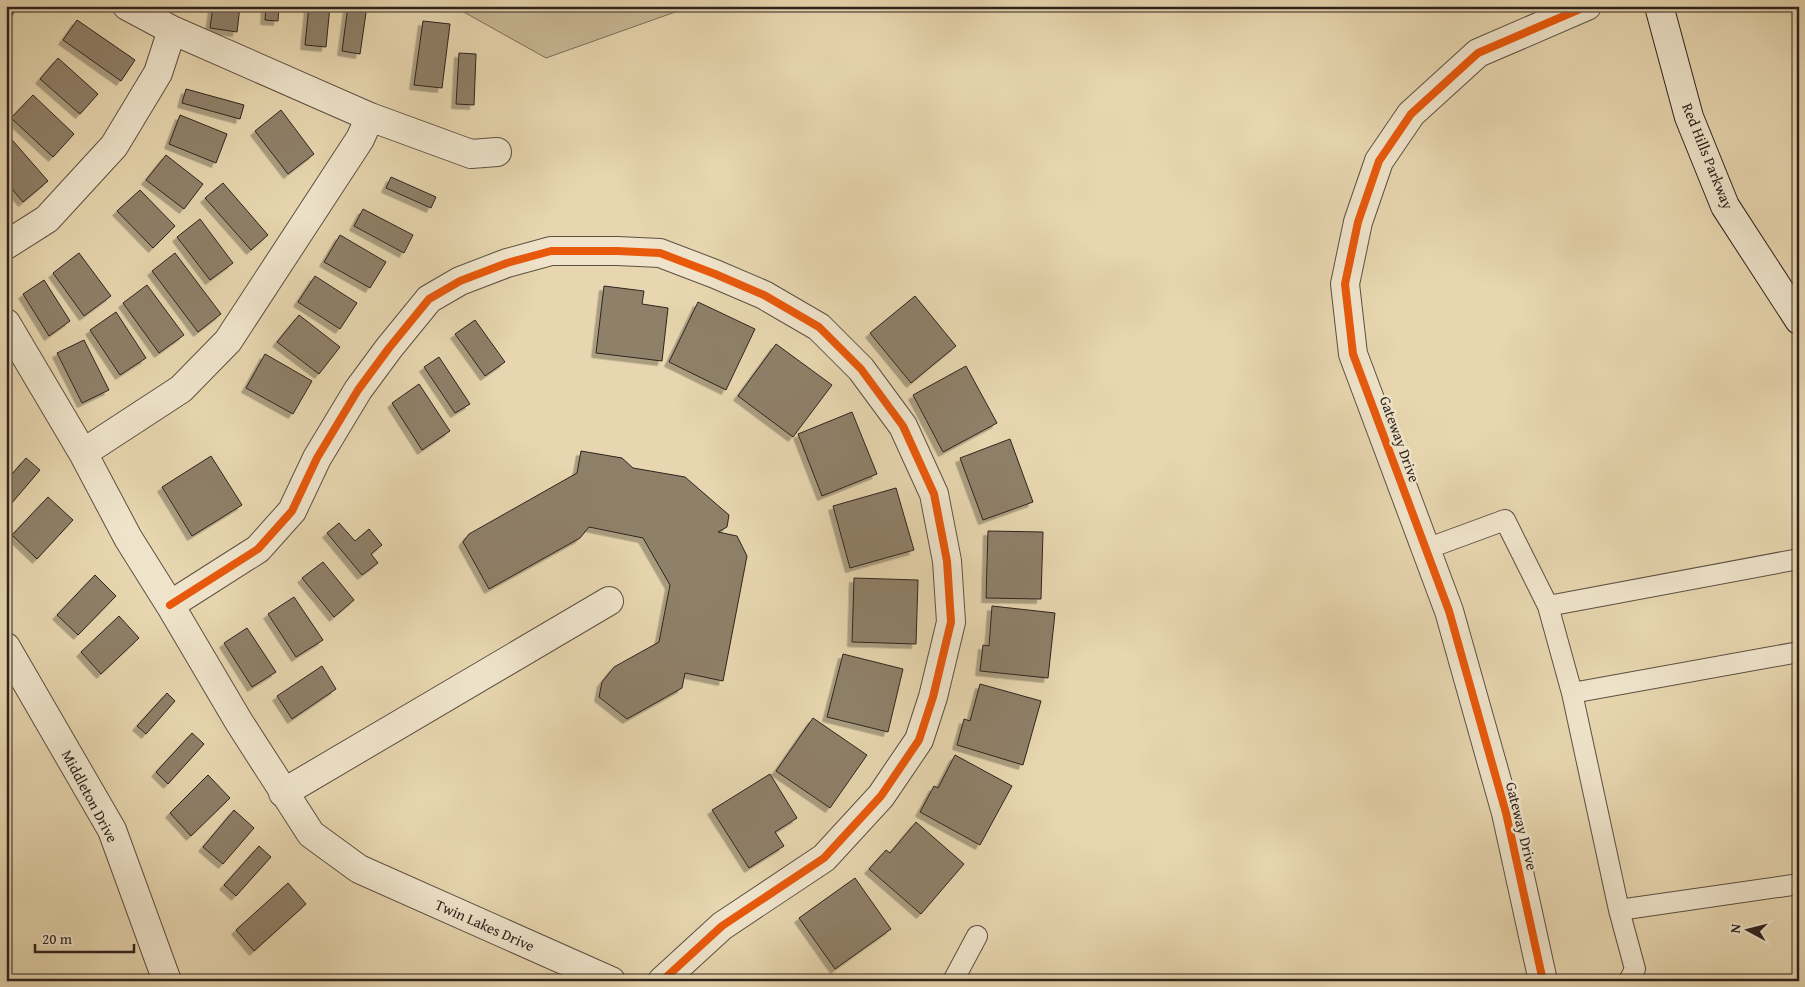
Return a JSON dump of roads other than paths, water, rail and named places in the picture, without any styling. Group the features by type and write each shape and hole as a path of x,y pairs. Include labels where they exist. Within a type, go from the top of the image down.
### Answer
{"street":[{"path":"127,6 172,30 370,116 471,154 497,152"},
{"name":"Gateway Drive","path":"1543,981 1506,813 1449,611 1353,354 1345,284 1358,222 1379,161 1411,114 1478,53 1588,6"},
{"name":"Red Hills Parkway","path":"1659,6 1689,116 1725,206 1799,320"},
{"path":"6,245 47,219 114,146 158,73 172,30"},
{"path":"83,453 181,389 228,341 360,139 370,116"},
{"path":"170,605 258,549 292,511 317,458 358,390 389,348 429,299 460,281 507,263 551,251 660,253 764,295 819,327 860,369 903,426 934,494 947,561 951,622 938,678 919,740 874,803 824,858 722,926 662,981"},
{"name":"Twin Lakes Drive","path":"6,323 83,453 128,538 239,722 311,834 359,869 611,981"},
{"path":"283,793 609,601"},
{"name":"Middleton Drive","path":"6,647 112,830 167,981"}],"lane":[{"path":"1426,549 1505,520 1548,606 1572,693 1619,910 1635,969 1629,981"},
{"path":"1548,606 1799,559"},
{"path":"1572,693 1799,652"},
{"path":"1619,910 1799,884"},
{"path":"953,981 977,936"}]}
